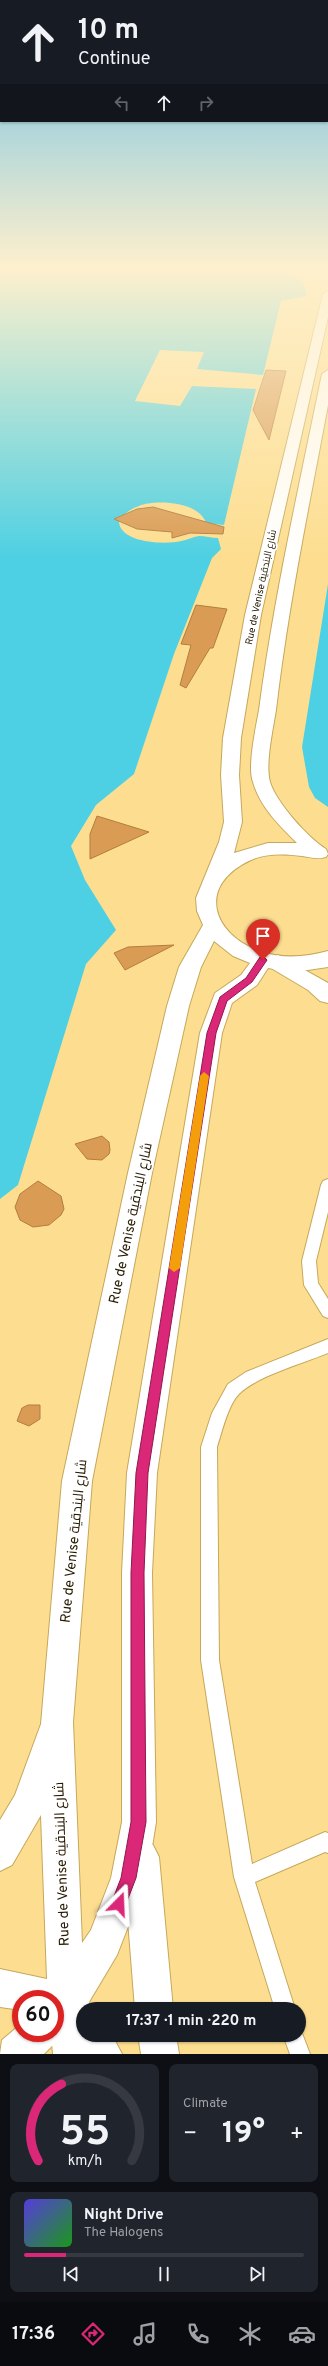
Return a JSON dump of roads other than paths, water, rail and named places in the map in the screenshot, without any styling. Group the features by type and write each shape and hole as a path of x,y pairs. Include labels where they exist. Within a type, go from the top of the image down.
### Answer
{"main road":[{"name":"Rue de Venise شارع البندقية","path":"62,1990 57,1722 77,1481 140,1173 178,1006 190,967 212,926 206,910 207,895 229,842 233,822 230,775 232,738 253,615 311,367"},
{"path":"323,854 284,820 271,802 261,781 261,757 276,640 328,374"},
{"path":"212,881 225,866 245,855 268,849 293,848 323,854"},
{"path":"212,926 225,940 236,947 270,961 316,984 328,995"},
{"path":"153,2002 139,1822 137,1573 142,1473 211,1033 224,999 249,980 270,961 300,964 328,959"},
{"path":"0,1853 29,1804 57,1722"},
{"path":"64,2006 104,1942 129,1878 139,1822"},
{"path":"0,1988 13,1990"},
{"name":"Rue de Venise شارع البندقية","path":"64,2018 72,2054"},
{"path":"16,2054 29,2042"},
{"path":"94,2042 102,2054"},
{"path":"158,2042 160,2054"}],"lane":[{"path":"328,1185 309,1261 311,1285 328,1311"},
{"path":"283,2002 244,1878 210,1660 209,1447 220,1413 233,1389 251,1376 328,1346"},
{"path":"244,1878 325,1842 328,1843"},
{"path":"296,2042 300,2054"}],"water":[{"path":"0,367 152,367 135,401 180,406 192,386 256,389 224,525 206,523 202,516 195,510 177,504 166,503 147,504 136,507 123,516 119,521 121,528 126,534 144,541 165,543 183,541 204,536 218,538 221,549 212,558 174,654 134,774 96,805 71,846 85,880 116,930 86,964 18,1185 0,1199"},
{"path":"198,367 265,367 263,375 197,369"},
{"path":"328,584 328,807 315,798 309,787 302,747"}]}
